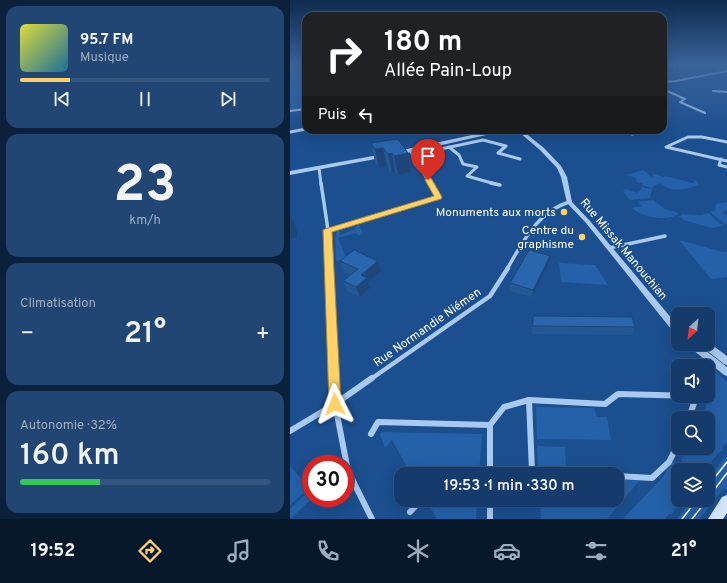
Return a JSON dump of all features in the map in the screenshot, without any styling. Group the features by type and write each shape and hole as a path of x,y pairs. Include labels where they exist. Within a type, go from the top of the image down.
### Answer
{"main road":[{"path":"715,519 727,502"}],"street":[{"path":"667,91 685,99 680,102 705,113"},
{"path":"713,91 727,92"},
{"path":"290,111 302,110"},
{"path":"290,132 302,130"},
{"path":"411,153 456,141 482,138 492,134"},
{"path":"290,173 449,147 495,134"},
{"path":"514,134 533,142"},
{"path":"525,134 559,167 564,177 569,202"},
{"path":"727,142 702,137 688,137 666,147 727,161"},
{"path":"482,138 506,146 498,153 520,159"},
{"path":"449,147 459,155 464,164 477,167 467,176 500,186"},
{"path":"328,230 438,197 411,153"},
{"path":"721,159 719,165 727,167"},
{"path":"319,168 328,230 335,404 348,471 372,519"},
{"name":"Rue Missak Manouchian","path":"569,202 588,222 671,323"},
{"name":"Rue Normandie Niémen","path":"290,431 335,404 490,296 497,287 523,242 534,227 555,206 569,202"},
{"path":"609,248 665,236"},
{"name":"Rue Missak Manouchian","path":"661,311 671,319"},
{"path":"700,351 724,369"},
{"path":"713,351 727,361"},
{"path":"490,467 490,425 504,407 529,400 605,404 618,394 671,396"},
{"path":"529,400 532,467"},
{"path":"371,434 378,422 490,425"},
{"path":"624,476 652,478 669,462 672,455"},
{"path":"410,512 415,507"},
{"path":"490,507 490,519"}],"shaded area":[{"path":"290,88 302,88 302,108 290,110"},
{"path":"643,170 652,177 654,174 693,183 696,180 699,185 674,190 669,189 660,183 651,188 636,181 637,178 626,175"},
{"path":"642,187 652,189 650,198 630,200 623,192 625,189 638,193"},
{"path":"653,200 665,209 679,213 669,218 655,218 641,214 632,208 642,206 638,202"},
{"path":"727,202 727,209 722,213 727,215 727,224 725,224 710,212 715,210 716,204"},
{"path":"709,213 720,224 725,225 712,228 683,220 684,219 679,217 682,214 700,215"},
{"path":"359,225 363,234 358,235 356,233 338,238 345,256 343,260 336,261 335,237 337,231 339,231 340,235 355,229 356,226"},
{"path":"679,240 723,252 727,251 727,277 711,279"},
{"path":"559,263 595,265 608,285 561,282"},
{"path":"715,371 727,382 727,442 722,447 723,450 719,452 710,463 683,463 681,458 685,457 684,455 715,455 715,411 705,411 706,403 715,403"},
{"path":"536,407 594,408 597,417 607,417 611,440 537,439"},
{"path":"382,432 482,434 480,467 407,467 392,440 385,448 380,434"},
{"path":"537,446 565,447 566,467 538,467"},
{"path":"727,455 727,489 723,489 715,499 715,470"},
{"path":"673,459 675,463 671,463 671,507 676,507 672,514 669,514 665,519 623,519 663,477"},
{"path":"290,466 302,480 302,494 290,505"},
{"path":"624,480 639,481 624,499"},
{"path":"302,498 303,507 290,519 290,509"},
{"path":"430,507 477,507 476,519 437,519"},
{"path":"540,507 617,507 607,519 541,519"},
{"path":"686,507 709,507 700,519 677,519"}],"building":[{"path":"398,139 408,153 394,156 392,153 388,154 383,148 375,149 371,143"},
{"path":"354,250 378,261 361,275 367,278 356,287 343,281 358,269 340,261"},
{"path":"529,250 550,256 533,290 510,283"},
{"path":"533,316 632,317 635,327 533,326"}],"tram line":[{"path":"715,477 727,462"},
{"path":"715,489 727,473"},
{"path":"682,519 691,507"},
{"path":"692,519 701,507"}],"place":[{"name":"Monuments aux morts","path":"564,212"},
{"name":"Centre du graphisme","path":"582,237"}],"route":[{"path":"335,404 328,230 438,197 428,180"}]}
